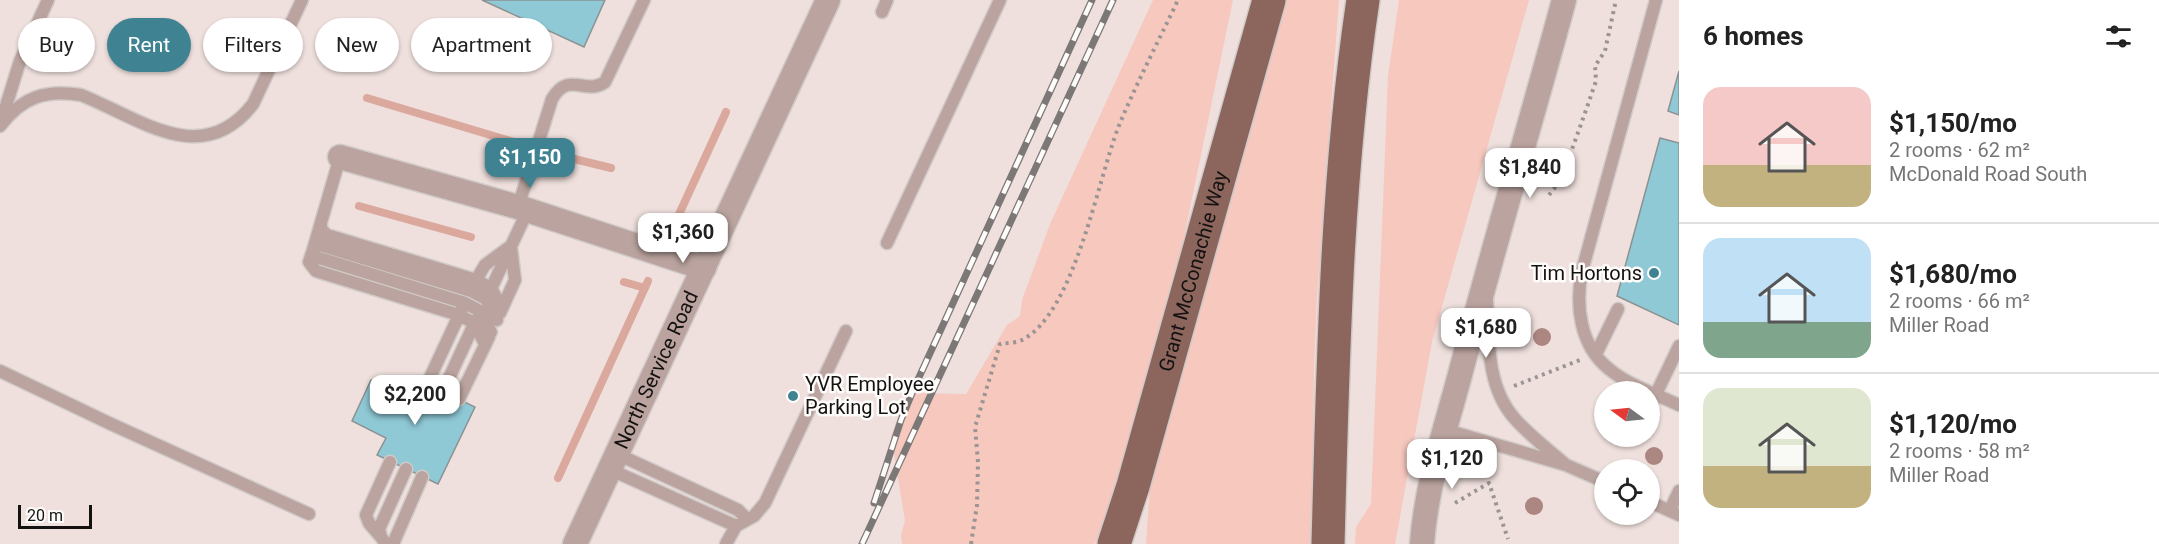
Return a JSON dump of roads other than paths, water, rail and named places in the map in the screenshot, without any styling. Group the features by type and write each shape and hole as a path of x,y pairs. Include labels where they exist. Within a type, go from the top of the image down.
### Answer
{"main road":[{"name":"Grant McConachie Way","path":"1122,538 1133,486 1269,0"},
{"path":"1328,544 1339,225 1363,0"}],"street":[{"name":"North Service Road","path":"575,544 828,0"},
{"path":"1422,544 1424,517 1446,430 1486,277 1564,0"},
{"path":"340,157 523,208 704,268"}],"lane":[{"path":"0,125 20,61 48,0"},
{"path":"0,125 16,108 29,100 43,95 69,93 81,95 158,129 186,138 224,130 243,116 253,104 302,0"},
{"path":"443,391 512,243 552,99 563,86 570,84 594,86 605,82 644,0"},
{"path":"887,243 1000,0"},
{"path":"1629,381 1607,368 1596,354 1582,327 1578,290 1656,0"},
{"path":"340,157 309,262 316,271 459,315 474,323 485,344"},
{"path":"319,230 471,291 486,299 500,314"},
{"path":"427,384 471,291 486,266 512,243"},
{"path":"459,399 514,280 512,243"},
{"path":"313,250 316,257 471,291 486,299"},
{"path":"1486,277 1490,364 1499,392 1514,419 1566,465"},
{"path":"486,299 491,332"},
{"path":"1596,354 1618,309"},
{"path":"726,544 741,522 760,511 765,503 846,331"},
{"path":"1660,386 1679,346"},
{"path":"0,371 309,514"},
{"path":"1660,396 1679,405"},
{"path":"1446,430 1566,465 1594,477"},
{"path":"613,461 738,510 741,522"},
{"path":"384,541 369,523 366,515 390,462"},
{"path":"384,541 380,525 406,469"},
{"path":"393,544 423,477"},
{"path":"1660,506 1674,512 1679,491"}],"waterway":[{"path":"367,98 514,142"},
{"path":"675,223 726,112"},
{"path":"562,156 611,168"},
{"path":"359,206 471,237"},
{"path":"558,478 648,281"},
{"path":"624,282 645,288"}],"railway":[{"path":"874,503 901,420 915,386 1092,0"},
{"path":"862,544 1113,0"}],"place":[{"name":"Tim Hortons","path":"1654,273"},
{"name":"YVR Employee Parking Lot","path":"793,396"}]}
